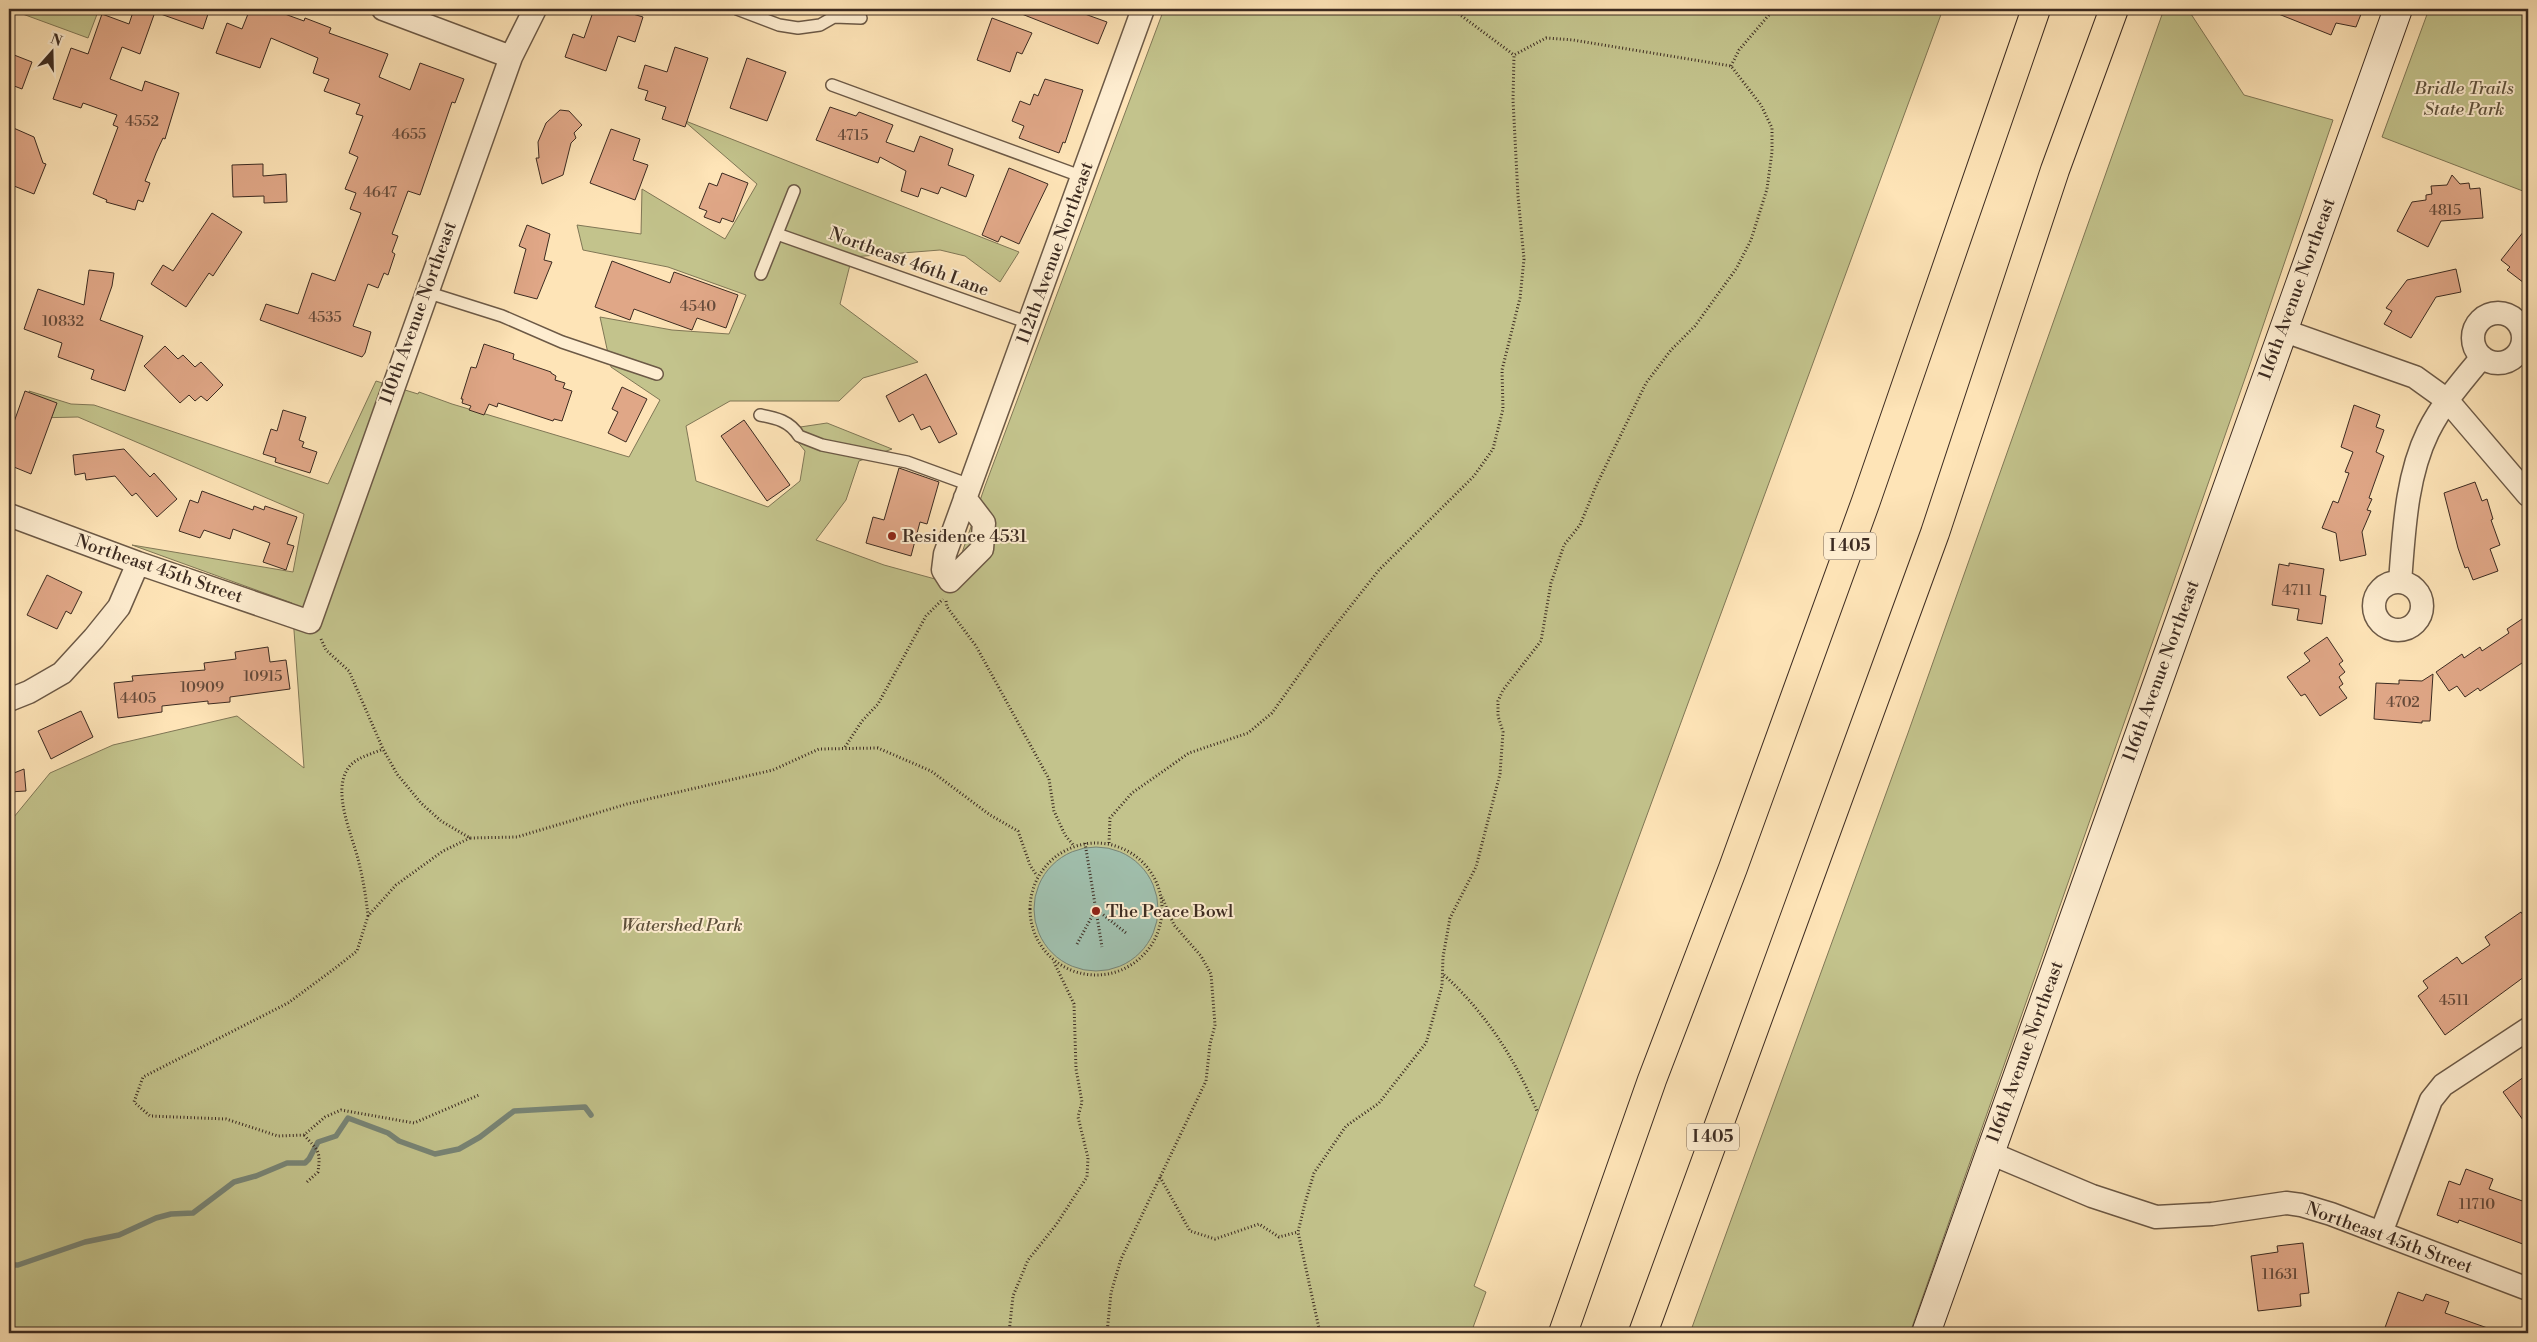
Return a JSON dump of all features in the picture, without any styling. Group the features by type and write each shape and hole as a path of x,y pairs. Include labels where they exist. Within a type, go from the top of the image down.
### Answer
{"highway":[{"name":"I 405","path":"1563,1333 1652,1080 1733,868 1862,511 2036,9"},
{"name":"I 405","path":"1643,1333 1935,533 2054,170 2114,9"}],"street":[{"path":"384,9 511,57"},
{"name":"110th Avenue Northeast","path":"310,622 511,57 535,9"},
{"name":"112th Avenue Northeast","path":"968,491 1143,9"},
{"name":"116th Avenue Northeast","path":"1926,1333 2398,9"},
{"path":"2282,330 2415,377 2447,400 2528,495"},
{"path":"2400,582 2410,487 2428,433 2447,400 2482,357"},
{"name":"Northeast 45th Street","path":"9,516 138,564 310,622"},
{"path":"9,700 29,692 62,673 94,638 118,607 138,564"},
{"path":"2381,1233 2430,1100 2443,1085 2528,1029"},
{"name":"Northeast 45th Street","path":"1990,1153 2092,1196 2156,1217 2212,1214 2286,1203 2301,1205 2331,1214 2528,1289"}],"lane":[{"path":"737,9 771,22 798,28 820,25 834,17 861,18"},
{"path":"832,85 1083,177"},
{"path":"761,274 794,191"},
{"name":"Northeast 46th Lane","path":"776,234 1029,323"},
{"path":"426,292 502,316 562,342 657,374"},
{"path":"760,415 785,422 793,427 799,436 822,445 907,462 968,491"}],"path":[{"path":"1448,9 1460,14 1514,55"},
{"path":"1731,66 1739,50 1774,9"},
{"path":"1320,1333 1298,1232 1314,1173 1346,1126 1378,1103 1405,1072 1426,1043 1442,986 1450,918 1476,867 1500,774 1502,732 1498,716 1498,701 1503,690 1541,641 1551,583 1564,545 1580,526 1596,486 1646,383 1671,350 1695,326 1736,269 1751,240 1767,190 1772,152 1772,128 1761,105 1731,66 1573,40 1546,38 1514,55"},
{"path":"1109,843 1110,818 1132,793 1189,753 1248,733 1272,713 1323,641 1379,570 1474,476 1493,449 1503,409 1502,370 1520,298 1524,258 1518,196 1513,100 1514,55"},
{"path":"845,747 862,721 878,704 926,616 945,596 947,607 976,646 1049,779 1054,811 1065,835 1074,846"},
{"path":"310,622 320,634 326,650 349,672 383,749 397,774 421,803 440,820 470,838"},
{"path":"480,1095 414,1123 341,1110 325,1117 304,1135 278,1136 226,1119 150,1116 134,1102 143,1077 288,1003 357,951 368,916 396,885 457,843 470,838 517,837 627,804 773,770 819,749 845,747 862,750 878,748 930,770 990,815 1018,831 1030,865 1037,876"},
{"path":"368,916 358,857 346,820 343,784 348,768 356,761 383,749"},
{"path":"1085,843 1102,947"},
{"path":"1106,1333 1111,1294 1121,1259 1206,1081 1210,1044 1215,1025 1211,974 1201,956 1174,925 1155,879 1144,862 1128,850 1109,843 1085,843 1074,846 1053,858 1037,876 1030,893 1029,911 1032,930 1040,946 1053,960 1068,969 1085,974 1103,975 1121,971 1143,955 1158,933 1162,916 1162,897"},
{"path":"1096,909 1126,933"},
{"path":"1077,944 1096,909"},
{"path":"1009,1333 1013,1296 1028,1260 1056,1225 1087,1177 1088,1158 1078,1117 1082,1102 1076,1069 1074,1004 1053,960"},
{"path":"1444,974 1460,989 1500,1039 1537,1111"},
{"path":"304,1135 318,1149 320,1155 318,1172 307,1182"},
{"path":"1160,1177 1190,1231 1215,1239 1259,1224 1279,1237 1298,1232"}],"green space":[{"path":"9,9 99,9 88,38"},
{"name":"Watershed Park","path":"1164,9 1943,9 1474,1286 1486,1292 1471,1333 9,1333 9,823 50,773 113,745 237,716 304,768 292,603 132,545 293,572 304,514 78,417 34,418 29,391 71,404 94,405 328,484 376,381 418,394 419,392 452,404 629,457 660,400 611,367 600,317 672,330 729,334 746,295 668,267 583,250 577,225 641,234 642,189 725,239 757,184 683,120 1019,252 1000,282 965,256 940,250 852,257 840,304 918,362 863,378 839,401 730,401 686,426 696,481 768,507 800,481 805,451 787,429 827,423 892,449 859,461 846,500 816,540 884,565 946,582 953,579 985,486"},
{"path":"2164,9 2192,9 2191,14 2244,95 2333,120 2249,367 1910,1333 1690,1333 1908,733"},
{"name":"Bridle Trails State Park","path":"2429,9 2528,9 2528,193 2382,137"}],"shaded area":[{"name":"The Peace Bowl","path":"1096,847 1120,852 1140,865 1153,885 1158,909 1153,933 1140,953 1120,966 1096,971 1072,966 1052,953 1039,933 1034,909 1039,885 1052,865 1072,852"}],"building":[{"path":"134,9 207,9 205,13 208,14 203,29 155,12 140,54 122,47 110,79 142,91 145,81 179,93 165,139 163,138 145,181 150,183 143,202 138,200 135,210 106,202 107,200 93,194 118,127 113,125 117,115 83,103 81,108 53,99 71,48 88,54 102,14 129,24"},
{"path":"250,9 271,9 304,21 305,18 331,28 329,33 388,54 379,77 410,90 420,63 464,79 455,103 452,102 420,195 408,191 392,234 398,236 392,252 395,254 388,275 384,273 378,288 368,284 353,326 371,332 362,357 260,320 266,304 298,314 312,273 335,281 361,213 350,209 356,193 345,189 358,157 349,153 363,116 356,114 360,104 324,91 329,79 313,73 318,58 271,38 260,68 216,53 227,23 242,29"},
{"path":"594,9 616,9 643,17 635,42 618,36 606,71 565,57 573,34 584,38"},
{"path":"1009,9 1071,9 1107,22 1098,44"},
{"path":"2266,9 2363,9 2356,27 2336,23 2331,35"},
{"path":"992,18 1032,33 1022,54 1017,52 1010,72 977,60"},
{"path":"675,47 708,58 685,127 662,119 666,107 645,100 648,91 638,88 645,65 667,72"},
{"path":"9,53 32,62 22,89 9,84"},
{"path":"747,58 786,72 767,121 730,108"},
{"path":"1045,79 1083,90 1065,143 1063,142 1059,153 1019,138 1024,126 1012,121 1020,101 1030,105 1034,94 1038,96"},
{"path":"830,107 856,116 859,112 893,125 886,142 914,152 920,136 953,149 948,165 974,175 966,197 941,187 938,194 921,188 918,197 901,191 906,171 880,157 878,163 816,140"},
{"path":"560,110 569,111 582,125 574,133 576,138 571,143 563,175 542,184 536,158 539,158 538,142 546,123"},
{"path":"9,126 34,137 43,163 46,164 34,194 9,184"},
{"path":"611,129 640,139 633,160 648,165 635,200 590,183"},
{"path":"263,164 263,176 286,174 287,202 264,203 264,196 233,197 232,165"},
{"path":"1009,168 1048,184 1019,244 1001,236 998,242 982,235"},
{"path":"722,173 748,183 733,222 722,218 720,223 704,217 707,211 699,208 709,183 717,186"},
{"path":"2452,175 2460,184 2469,183 2470,189 2480,188 2483,218 2441,221 2428,247 2397,231 2412,202 2426,200 2426,195 2432,194 2431,186 2447,185"},
{"path":"212,213 242,232 213,276 209,273 186,307 151,284 163,265 173,271"},
{"path":"527,225 550,234 544,260 552,262 537,299 514,293 526,249 519,246"},
{"path":"2528,226 2528,286 2507,270 2510,267 2501,260"},
{"path":"612,261 670,283 674,272 738,295 726,328 697,318 692,330 634,309 630,320 595,307"},
{"path":"2456,269 2461,292 2436,297 2411,338 2384,324 2392,311 2386,308 2407,280"},
{"path":"89,270 114,273 112,286 100,320 143,336 125,391 91,379 94,370 58,357 62,343 24,329 38,289 84,305"},
{"path":"484,344 514,354 513,359 551,372 556,376 555,380 565,383 563,388 572,391 562,421 554,419 553,421 498,403 497,407 489,404 484,415 469,410 471,406 462,403 463,399 461,399 471,367 476,368"},
{"path":"165,346 178,359 183,355 195,367 201,362 223,385 207,401 201,396 195,401 189,395 180,403 144,366"},
{"path":"926,374 957,434 939,443 930,426 921,430 913,414 899,422 886,396"},
{"path":"622,387 647,399 626,442 608,433 618,412 612,409"},
{"path":"25,391 57,403 31,474 9,465 9,436"},
{"path":"2354,405 2380,415 2376,427 2384,430 2376,452 2384,456 2369,498 2372,499 2367,510 2371,511 2362,532 2366,555 2340,561 2336,533 2322,528 2333,501 2338,503 2349,473 2345,472 2353,452 2341,447"},
{"path":"283,410 306,417 299,440 304,442 302,447 317,452 310,473 275,462 276,458 263,454 271,429 277,431"},
{"path":"744,420 790,485 767,501 721,436"},
{"path":"124,449 150,477 154,473 177,499 157,517 136,493 132,496 115,476 86,480 85,473 75,475 73,455"},
{"path":"899,468 939,482 927,524 920,522 911,556 866,543 873,517 884,520"},
{"path":"2475,482 2482,501 2487,499 2493,519 2491,520 2500,545 2490,549 2498,571 2473,580 2468,567 2465,568 2458,548 2444,493"},
{"path":"202,491 253,510 254,506 264,510 265,506 297,517 287,544 294,546 286,570 263,562 270,543 233,529 230,539 204,530 200,538 179,531 190,500 198,503"},
{"path":"2289,563 2324,569 2320,595 2326,596 2322,624 2297,620 2299,609 2272,605 2279,564 2289,566"},
{"path":"47,575 82,592 71,614 66,611 57,629 27,615"},
{"path":"2528,615 2528,659 2480,691 2478,688 2465,697 2457,686 2449,691 2436,672 2462,654 2464,658 2480,647 2482,651 2509,633 2507,629"},
{"path":"2327,637 2343,661 2339,664 2345,672 2339,677 2343,684 2339,687 2347,698 2320,716 2305,694 2301,696 2287,677 2310,661 2304,653"},
{"path":"268,647 270,662 286,660 290,689 230,697 230,702 208,704 208,701 162,706 162,712 118,718 114,683 133,681 132,676 205,670 204,663 236,659 235,652"},
{"path":"2433,674 2430,721 2422,721 2422,723 2374,719 2376,683 2399,684 2399,680 2422,681"},
{"path":"81,711 93,737 51,759 38,731"},
{"path":"24,769 26,791 9,792 9,775"},
{"path":"2521,912 2528,923 2528,974 2445,1035 2418,996 2428,988 2423,981 2457,957 2462,964 2490,945 2485,937"},
{"path":"2528,1074 2528,1127 2503,1092"},
{"path":"2466,1169 2493,1179 2489,1189 2528,1203 2528,1246 2459,1220 2458,1223 2437,1215 2449,1181 2460,1185"},
{"path":"2303,1243 2309,1293 2300,1294 2301,1306 2258,1311 2251,1256 2278,1252 2277,1246"},
{"path":"2398,1292 2423,1301 2426,1294 2449,1302 2445,1313 2496,1331 2496,1333 2383,1333"}],"waterway":[{"path":"9,1265 18,1265 85,1242 119,1235 156,1218 171,1214 193,1213 234,1182 256,1176 287,1163 305,1163 318,1142 336,1136 348,1118 388,1133 399,1141 435,1154 459,1149 480,1137 514,1111 585,1107 591,1115"}],"place":[{"name":"Residence 4531","path":"892,536"},
{"name":"The Peace Bowl","path":"1096,911"}]}
